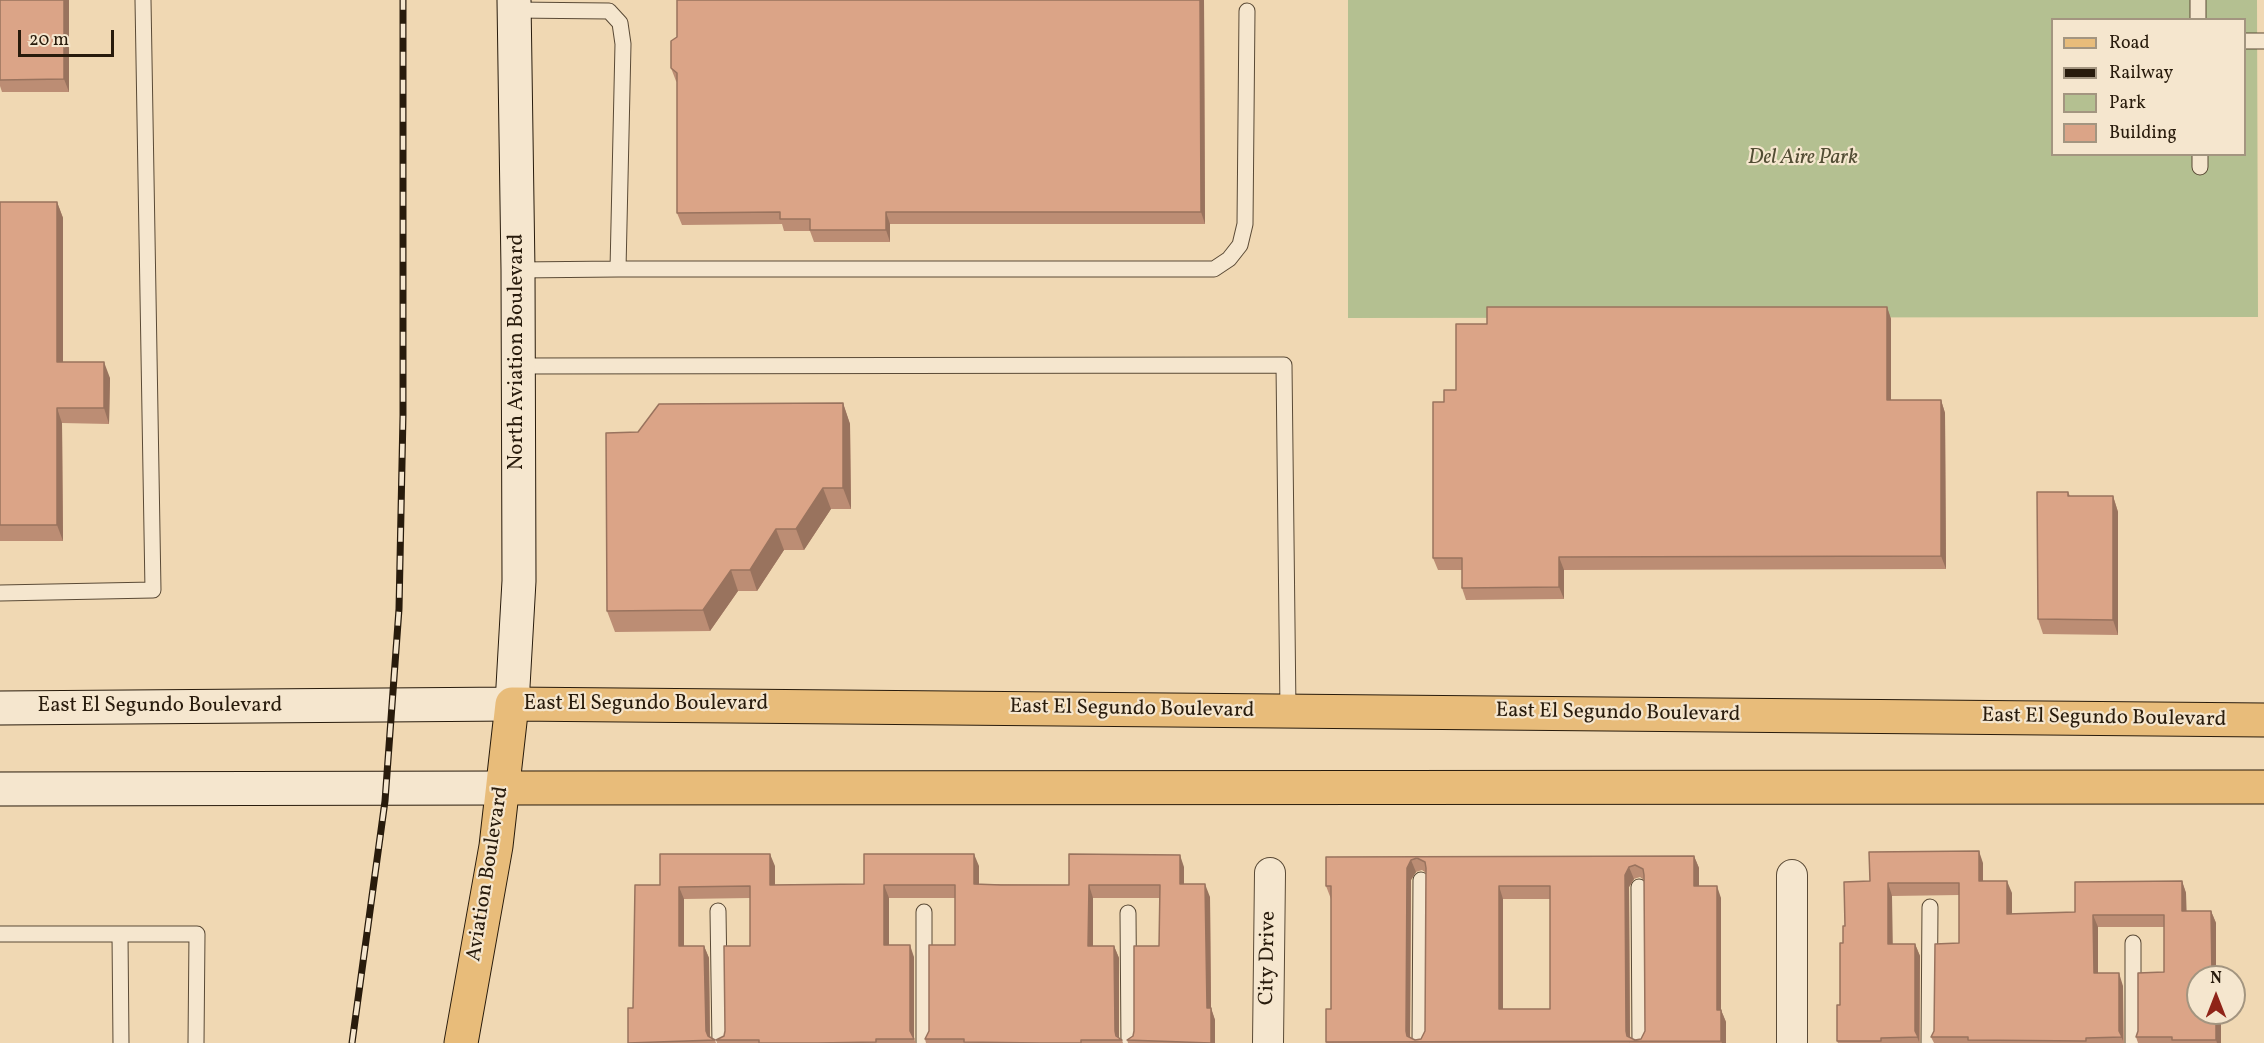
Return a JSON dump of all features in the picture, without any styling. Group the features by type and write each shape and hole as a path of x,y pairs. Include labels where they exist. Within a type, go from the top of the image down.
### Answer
{"main road":[{"name":"North Aviation Boulevard","path":"512,704 519,581 514,5"},
{"name":"East El Segundo Boulevard","path":"0,708 512,704 2264,720"},
{"name":"Aviation Boulevard","path":"460,1043 494,860 512,704"},
{"path":"0,789 2264,787"}],"street":[{"name":"City Drive","path":"1268,1043 1270,873"},
{"path":"1792,875 1792,1043"}],"lane":[{"path":"0,593 153,590 143,0"},
{"path":"2198,0 2198,18"},
{"path":"514,5 609,11 620,23 623,44 618,269"},
{"path":"518,270 1214,269 1228,259 1240,245 1245,224 1247,11"},
{"path":"2246,41 2264,41"},
{"path":"518,366 1284,365 1288,711"},
{"path":"1420,1043 1421,880"},
{"path":"1640,887 1640,1043"},
{"path":"1929,1043 1930,907"},
{"path":"718,911 720,1043"},
{"path":"924,912 924,1043"},
{"path":"1128,913 1129,1043"},
{"path":"0,934 197,934 196,1043"},
{"path":"120,935 121,1043"},
{"path":"2133,943 2133,1043"}],"green space":[{"name":"Del Aire Park","path":"1348,0 2257,0 2258,317 1348,318"}],"building":[{"path":"0,0 64,0 64,79 0,80"},
{"path":"677,0 1200,0 1201,212 886,212 886,230 810,230 810,219 780,219 780,212 677,213 677,73 671,68 671,41 677,37"},
{"path":"0,202 57,202 57,362 104,362 104,408 57,408 57,525 0,525"},
{"path":"1487,307 1887,307 1887,400 1941,400 1941,556 1559,557 1559,587 1462,588 1462,558 1433,558 1433,402 1444,402 1444,390 1456,390 1456,324 1487,324"},
{"path":"843,403 843,488 823,488 796,529 776,529 750,570 731,570 703,610 607,611 606,433 638,432 659,404"},
{"path":"2037,492 2068,492 2068,496 2113,496 2113,620 2038,619"},
{"path":"1979,851 1979,881 2007,881 2007,914 2075,912 2075,882 2182,881 2182,911 2211,911 2212,965 2186,965 2186,1025 2216,1025 2216,1040 2136,1037 2138,1031 2138,973 2164,972 2164,915 2093,915 2094,973 2119,973 2119,1031 2122,1037 2086,1038 2086,1041 1968,1040 1968,1037 1931,1037 1934,1031 1935,944 1959,943 1959,883 1888,883 1888,944 1915,944 1915,1031 1918,1037 1881,1038 1881,1041 1837,1041 1837,1005 1840,1005 1840,943 1843,943 1843,926 1845,926 1844,882 1870,881 1869,852"},
{"path":"660,854 770,854 770,885 864,884 864,854 974,854 974,884 1001,885 1069,885 1069,854 1180,855 1180,884 1205,884 1207,1008 1211,1008 1211,1043 1127,1040 1133,1036 1134,1031 1134,946 1159,946 1160,885 1089,885 1088,946 1114,946 1115,1031 1116,1036 1122,1040 1040,1043 925,1039 929,1031 929,945 955,945 955,885 884,885 884,945 910,945 910,1031 914,1039 818,1043 716,1040 724,1036 725,1031 724,946 750,946 750,886 679,887 679,946 704,946 706,1031 708,1036 715,1040 628,1043 628,1008 633,1008 635,885 660,885"},
{"path":"1694,856 1694,886 1717,886 1717,1010 1721,1010 1721,1041 1326,1042 1326,1009 1331,1009 1331,886 1326,886 1326,857","holes":["1417,858 1425,862 1426,868 1425,1031 1421,1039 1415,1040 1407,1036 1406,1031 1407,868 1411,860","1635,865 1643,869 1644,875 1645,1031 1641,1039 1635,1040 1627,1036 1626,1031 1625,875 1629,867","1499,886 1550,886 1550,1009 1499,1009"]}],"railway":[{"path":"352,1043 385,801 399,609 403,415 403,0"}]}
